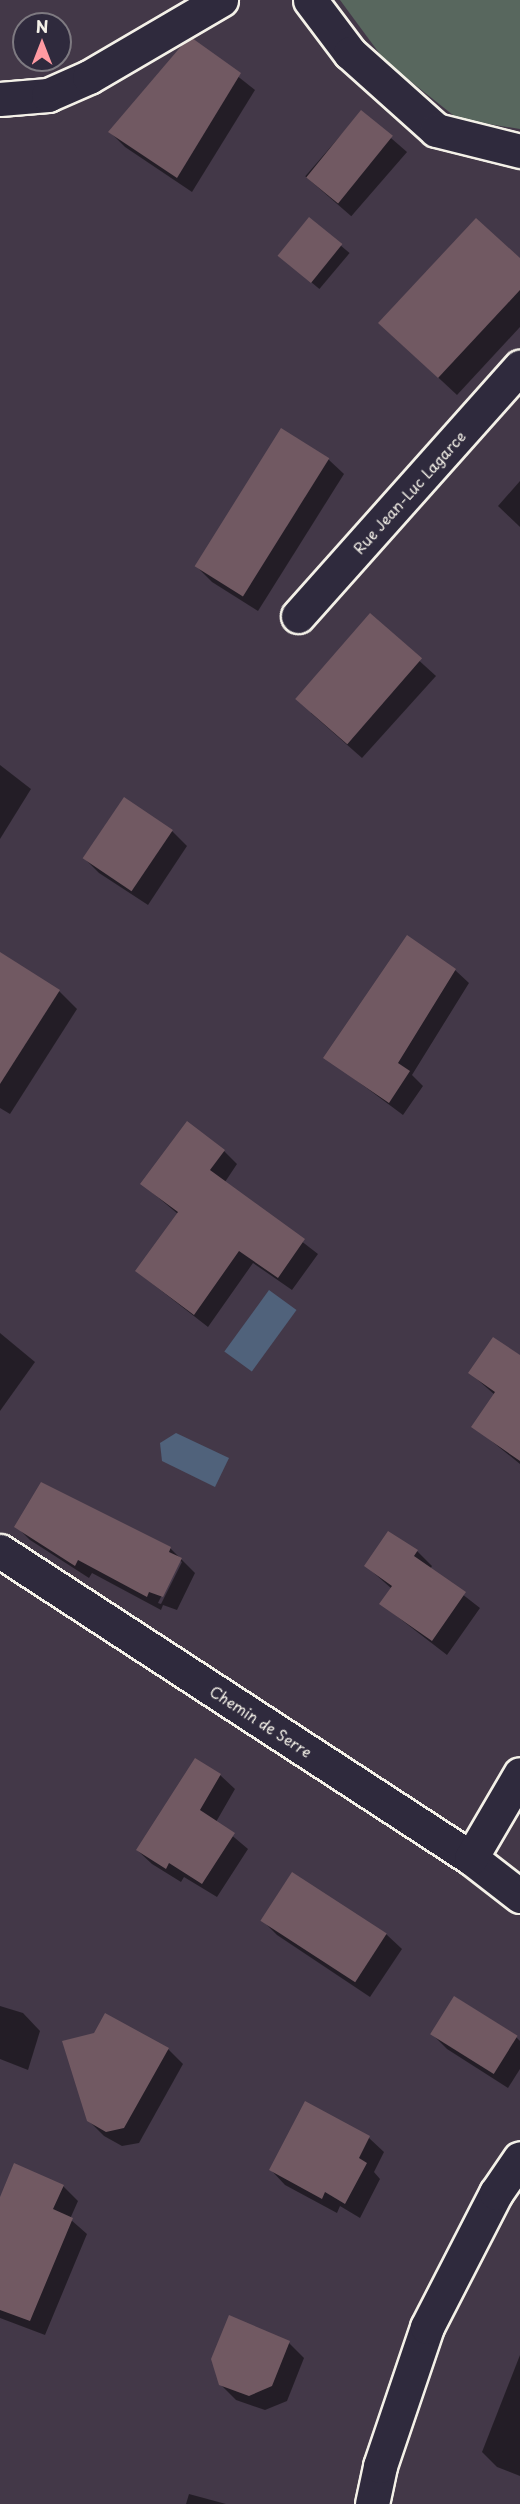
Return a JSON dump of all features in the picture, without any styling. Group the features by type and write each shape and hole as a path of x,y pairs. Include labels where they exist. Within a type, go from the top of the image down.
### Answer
{"street":[{"path":"0,99 48,95 88,77 220,0"},
{"path":"310,0 350,53 436,130 520,151"},
{"name":"Rue Jean-Luc Lagarce","path":"298,616 520,367"},
{"name":"Chemin de Serre","path":"0,1551 471,1858 520,1896"},
{"path":"471,1858 520,1774"},
{"path":"372,2504 380,2466 427,2327 496,2193 520,2158"}],"green space":[{"path":"340,0 520,0 520,129 458,119 385,61"}],"water":[{"path":"269,1290 297,1310 252,1371 224,1351"},
{"path":"176,1433 229,1458 215,1487 162,1461 160,1443"}],"building":[{"path":"192,38 241,73 177,178 108,132 183,44"},
{"path":"361,110 393,136 338,203 306,178"},
{"path":"309,217 342,244 311,283 278,256"},
{"path":"476,218 520,258 520,290 438,378 378,323"},
{"path":"281,428 329,458 243,596 195,566"},
{"path":"370,613 422,658 347,744 295,699"},
{"path":"124,797 173,830 132,891 83,858"},
{"path":"407,935 456,969 398,1063 410,1071 389,1103 323,1058"},
{"path":"0,952 60,990 0,1084"},
{"path":"187,1121 225,1150 210,1170 305,1239 278,1278 239,1251 194,1315 135,1271 178,1212 140,1184"},
{"path":"493,1337 520,1355 520,1461 471,1427 495,1392 468,1373"},
{"path":"41,1482 171,1547 169,1552 182,1558 163,1597 149,1592 147,1597 78,1560 75,1566 14,1527"},
{"path":"388,1531 418,1550 414,1556 466,1592 432,1641 379,1604 392,1586 364,1566"},
{"path":"195,1758 221,1774 200,1810 235,1833 202,1884 169,1863 166,1869 136,1850"},
{"path":"292,1872 387,1934 355,1982 260,1921"},
{"path":"454,1996 518,2036 494,2074 430,2034"},
{"path":"105,2013 169,2048 124,2128 106,2132 87,2121 62,2041 94,2033"},
{"path":"305,2101 370,2136 359,2158 367,2163 345,2204 325,2192 322,2199 269,2170"},
{"path":"14,2163 64,2185 53,2209 73,2218 30,2321 0,2310 0,2197"},
{"path":"229,2315 290,2341 272,2386 249,2396 219,2385 211,2359"}]}
